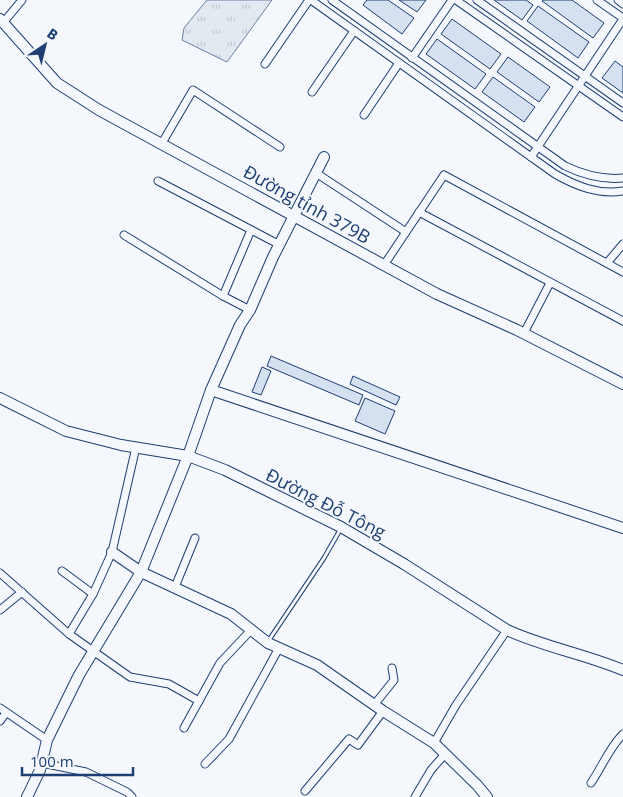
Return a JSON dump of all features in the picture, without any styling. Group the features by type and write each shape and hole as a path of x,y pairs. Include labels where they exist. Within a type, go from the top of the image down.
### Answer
{"street":[{"path":"2,21 22,0"},
{"path":"265,64 310,0 531,157 571,183 604,192 623,191"},
{"path":"332,0 565,166 579,173 610,179 623,178"},
{"path":"412,58 452,0"},
{"path":"456,0 623,117"},
{"path":"477,0 623,103"},
{"path":"531,157 623,19 597,0"},
{"path":"618,0 623,4"},
{"name":"Đường tỉnh 379B","path":"2,21 57,82 99,110 437,294 524,334 623,384"},
{"path":"312,92 354,31"},
{"path":"364,115 399,63"},
{"path":"162,144 193,90 280,147"},
{"path":"27,797 42,763 47,740 79,675 141,572 188,456 211,390 240,325 250,310 324,157"},
{"path":"316,173 406,232"},
{"path":"384,265 444,175 623,272"},
{"path":"158,181 280,245"},
{"path":"419,212 623,321"},
{"path":"223,296 251,230"},
{"path":"124,234 223,296 250,310"},
{"path":"607,263 623,244"},
{"path":"524,334 550,283"},
{"path":"211,390 623,528"},
{"name":"Đường Đỗ Tông","path":"0,398 66,431 136,448 188,456 225,470 342,527 507,630 520,636 597,659 623,670"},
{"path":"69,634 93,594 112,552 136,448"},
{"path":"175,587 195,538"},
{"path":"112,552 141,572 231,614 268,643 317,665 374,705 434,743 477,784 487,797"},
{"path":"62,571 93,594"},
{"path":"0,573 69,634 130,677 169,684 199,701"},
{"path":"0,610 22,592"},
{"path":"184,728 220,663 251,630"},
{"path":"434,743 456,706 507,630"},
{"path":"205,764 229,739 279,648"},
{"path":"374,705 394,680 392,668"},
{"path":"0,721 3,710 47,740"},
{"path":"305,791 349,739 358,745 383,711"},
{"path":"591,783 602,767 614,743 623,734"},
{"path":"415,797 431,770 445,754"},
{"path":"42,763 86,772 127,792 132,797"}],"lane":[{"path":"268,643 342,527"}],"green space":[{"path":"207,0 272,0 227,62 182,40 184,28"}],"building":[{"path":"367,0 388,0 414,18 402,34 363,5"},
{"path":"399,0 426,0 417,12"},
{"path":"494,0 526,0 533,5 522,20"},
{"path":"543,0 572,0 604,23 593,38"},
{"path":"538,6 589,42 578,58 527,21"},
{"path":"452,19 501,54 490,69 441,34"},
{"path":"437,39 486,74 475,89 426,54"},
{"path":"508,57 550,87 539,102 497,72"},
{"path":"615,61 623,67 623,93 602,78"},
{"path":"493,77 535,107 524,122 482,92"},
{"path":"271,356 363,395 359,405 267,366"},
{"path":"262,367 271,371 261,395 252,392"},
{"path":"353,376 400,397 396,405 350,384"},
{"path":"365,398 395,411 385,434 355,421"}]}
